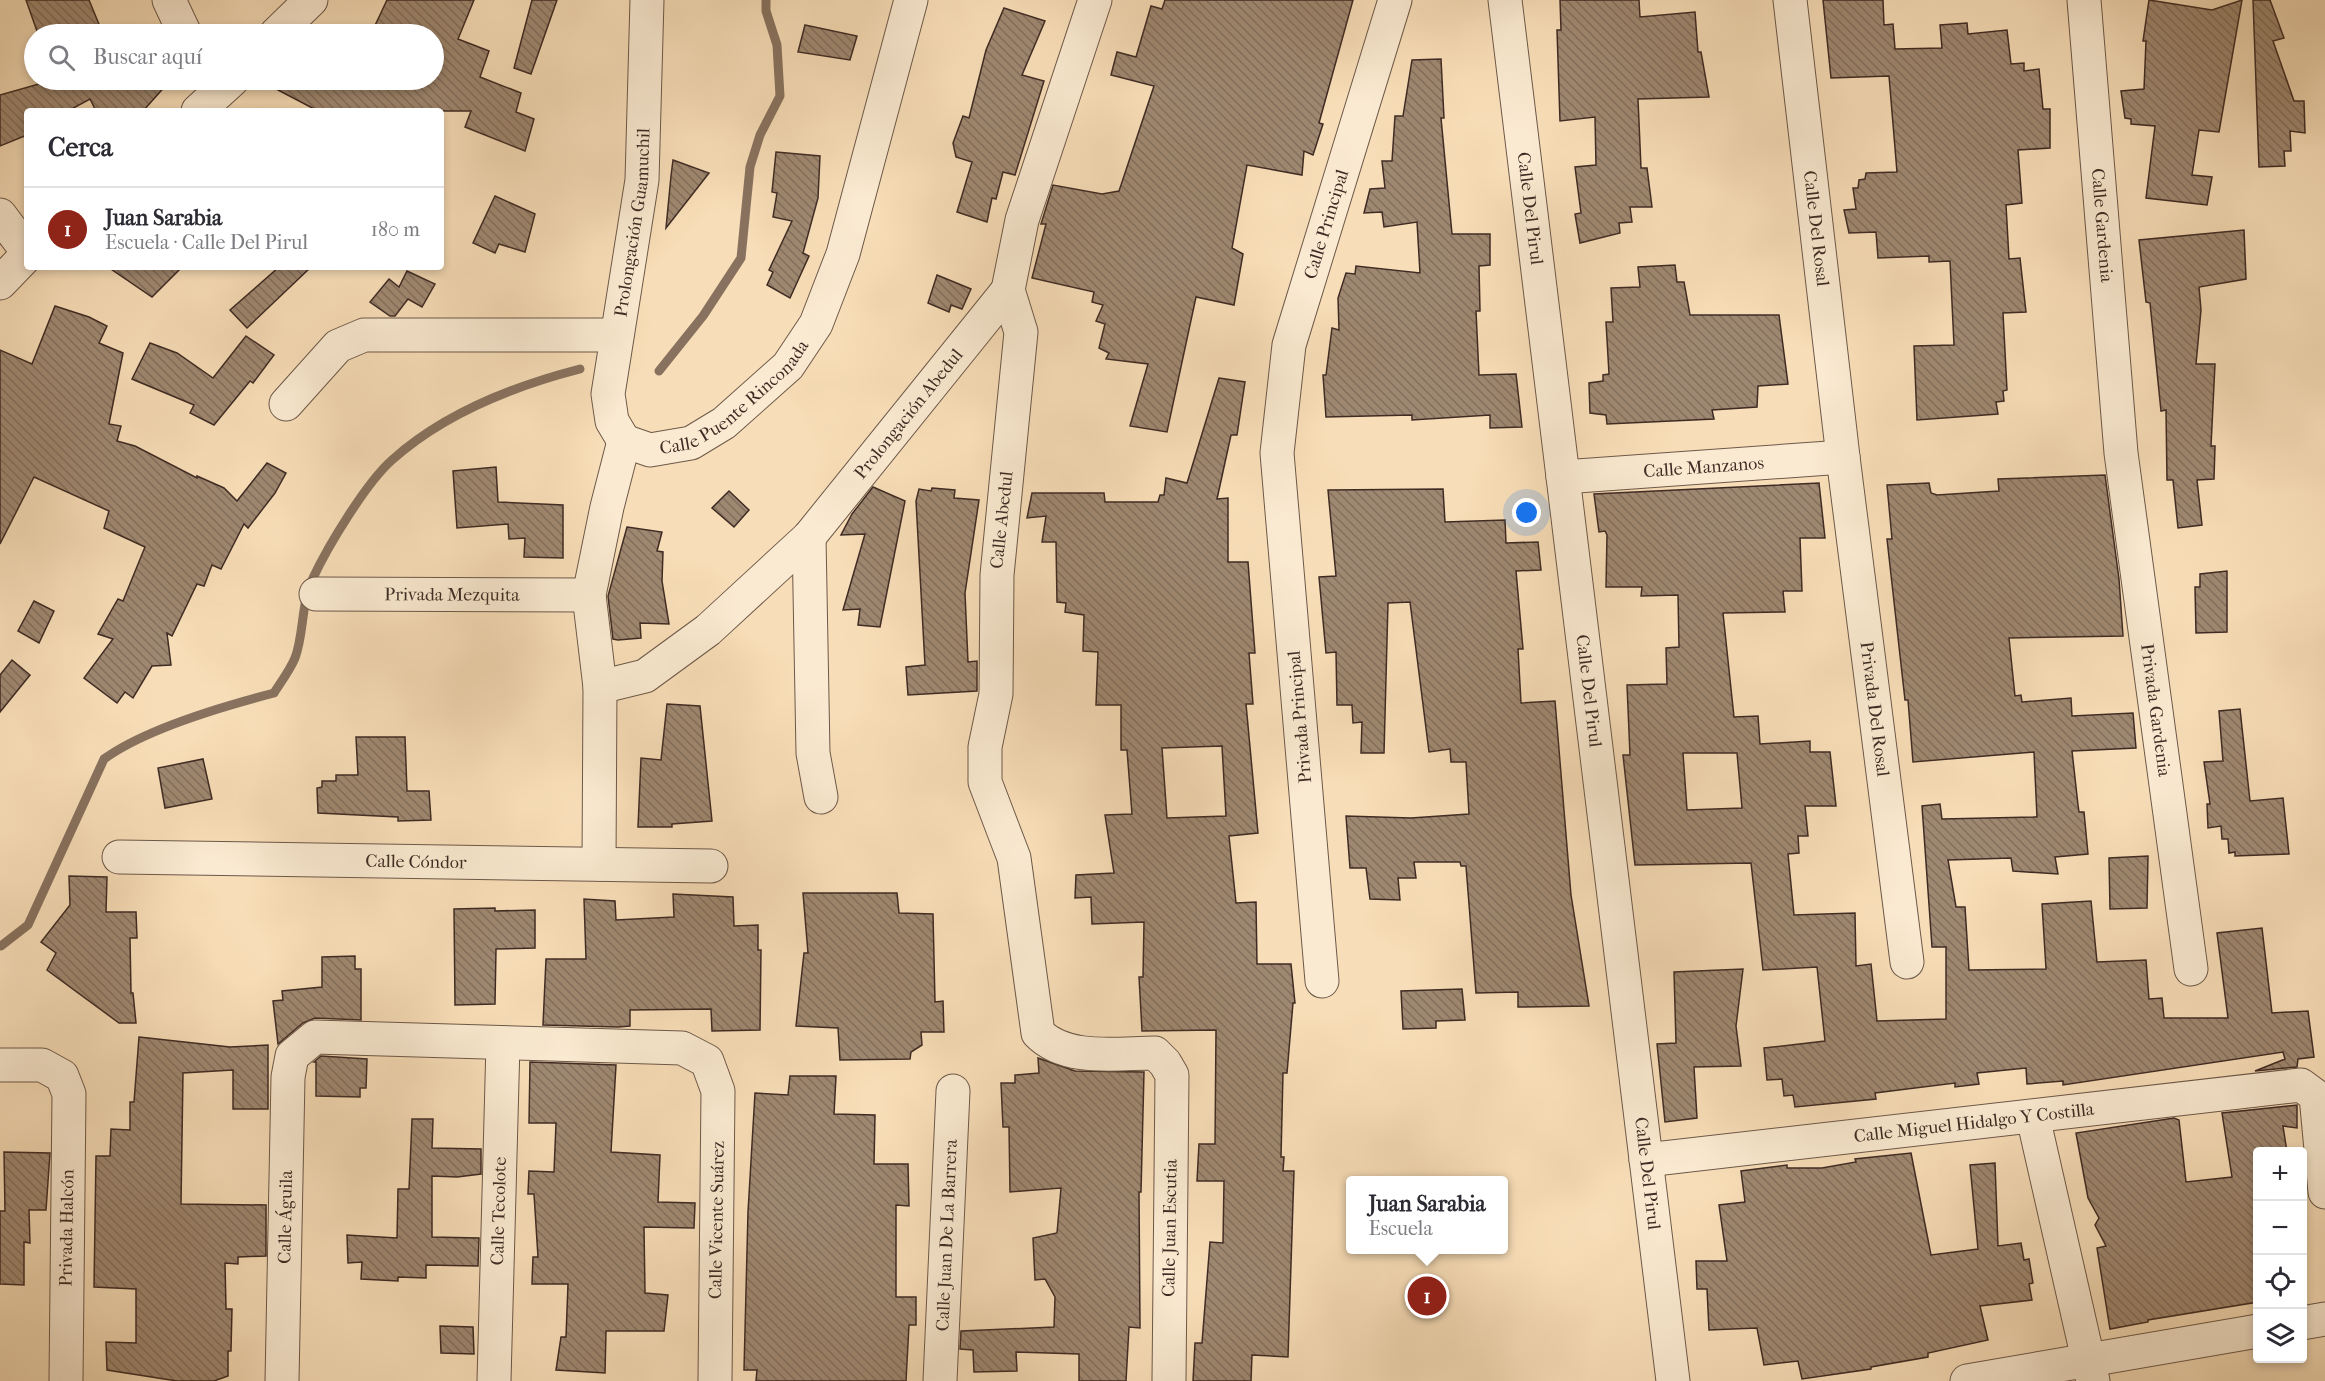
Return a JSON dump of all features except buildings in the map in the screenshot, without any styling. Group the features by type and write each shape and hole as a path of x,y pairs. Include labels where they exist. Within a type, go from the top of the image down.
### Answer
{"street":[{"path":"169,0 180,24"},
{"path":"286,24 311,0"},
{"name":"Prolongación Guamuchil","path":"624,441 612,421 608,394 642,180 648,0"},
{"name":"Calle Puente Rinconada","path":"599,864 600,687 589,595 607,507 624,441 650,450 691,443 724,423 788,366 816,324 843,254 911,0"},
{"name":"Calle Abedul","path":"1095,0 1022,220 1008,290 1021,332 997,574 996,694 985,747 986,782 1014,858 1038,1033 1048,1043 1073,1052 1155,1053 1172,1075"},
{"name":"Calle Principal","path":"1277,453 1289,345 1395,0"},
{"name":"Calle Del Pirul","path":"1505,0 1673,1381"},
{"name":"Calle Del Rosal","path":"1790,0 1843,457"},
{"name":"Calle Gardenia","path":"2084,0 2121,453"},
{"path":"0,215 24,249"},
{"path":"0,283 24,256"},
{"name":"Prolongación Abedul","path":"600,687 645,676 708,630 809,537 1008,290"},
{"path":"286,404 338,346 364,335 617,335"},
{"name":"Privada Principal","path":"1277,453 1322,981"},
{"name":"Privada Gardenia","path":"2121,453 2191,969"},
{"name":"Calle Manzanos","path":"1563,477 1843,457"},
{"name":"Privada Del Rosal","path":"1843,457 1907,962"},
{"path":"809,537 813,753 820,797"},
{"name":"Privada Mezquita","path":"316,594 589,595"},
{"name":"Calle Cóndor","path":"119,856 711,866"},
{"name":"Calle Águila","path":"282,1381 288,1077 292,1056 315,1038 503,1042"},
{"name":"Calle Vicente Suárez","path":"503,1042 682,1048 707,1061 718,1091 715,1381"},
{"name":"Calle Tecolote","path":"494,1381 503,1042"},
{"name":"Privada Halcón","path":"0,1065 42,1065 62,1076 69,1094 66,1381"},
{"name":"Calle Juan Escutia","path":"1169,1381 1172,1075"},
{"name":"Calle Miguel Hidalgo Y Costilla","path":"1646,1160 2301,1085 2316,1096 2325,1192"},
{"name":"Calle Juan De La Barrera","path":"940,1381 953,1091"},
{"path":"2033,1117 2091,1371"},
{"path":"2307,1322 2325,1319"},
{"path":"1967,1381 2091,1371 2253,1332"}],"waterway":[{"path":"659,371 703,316 741,258 750,167 760,135 780,96 777,45 766,11 766,0"},
{"path":"1,946 28,925 104,759 121,748 163,728 274,693 295,658 306,597 320,565 360,499 392,460 456,415 505,393 580,369"}],"place":[{"name":"Juan Sarabia","path":"1427,1296"}]}
